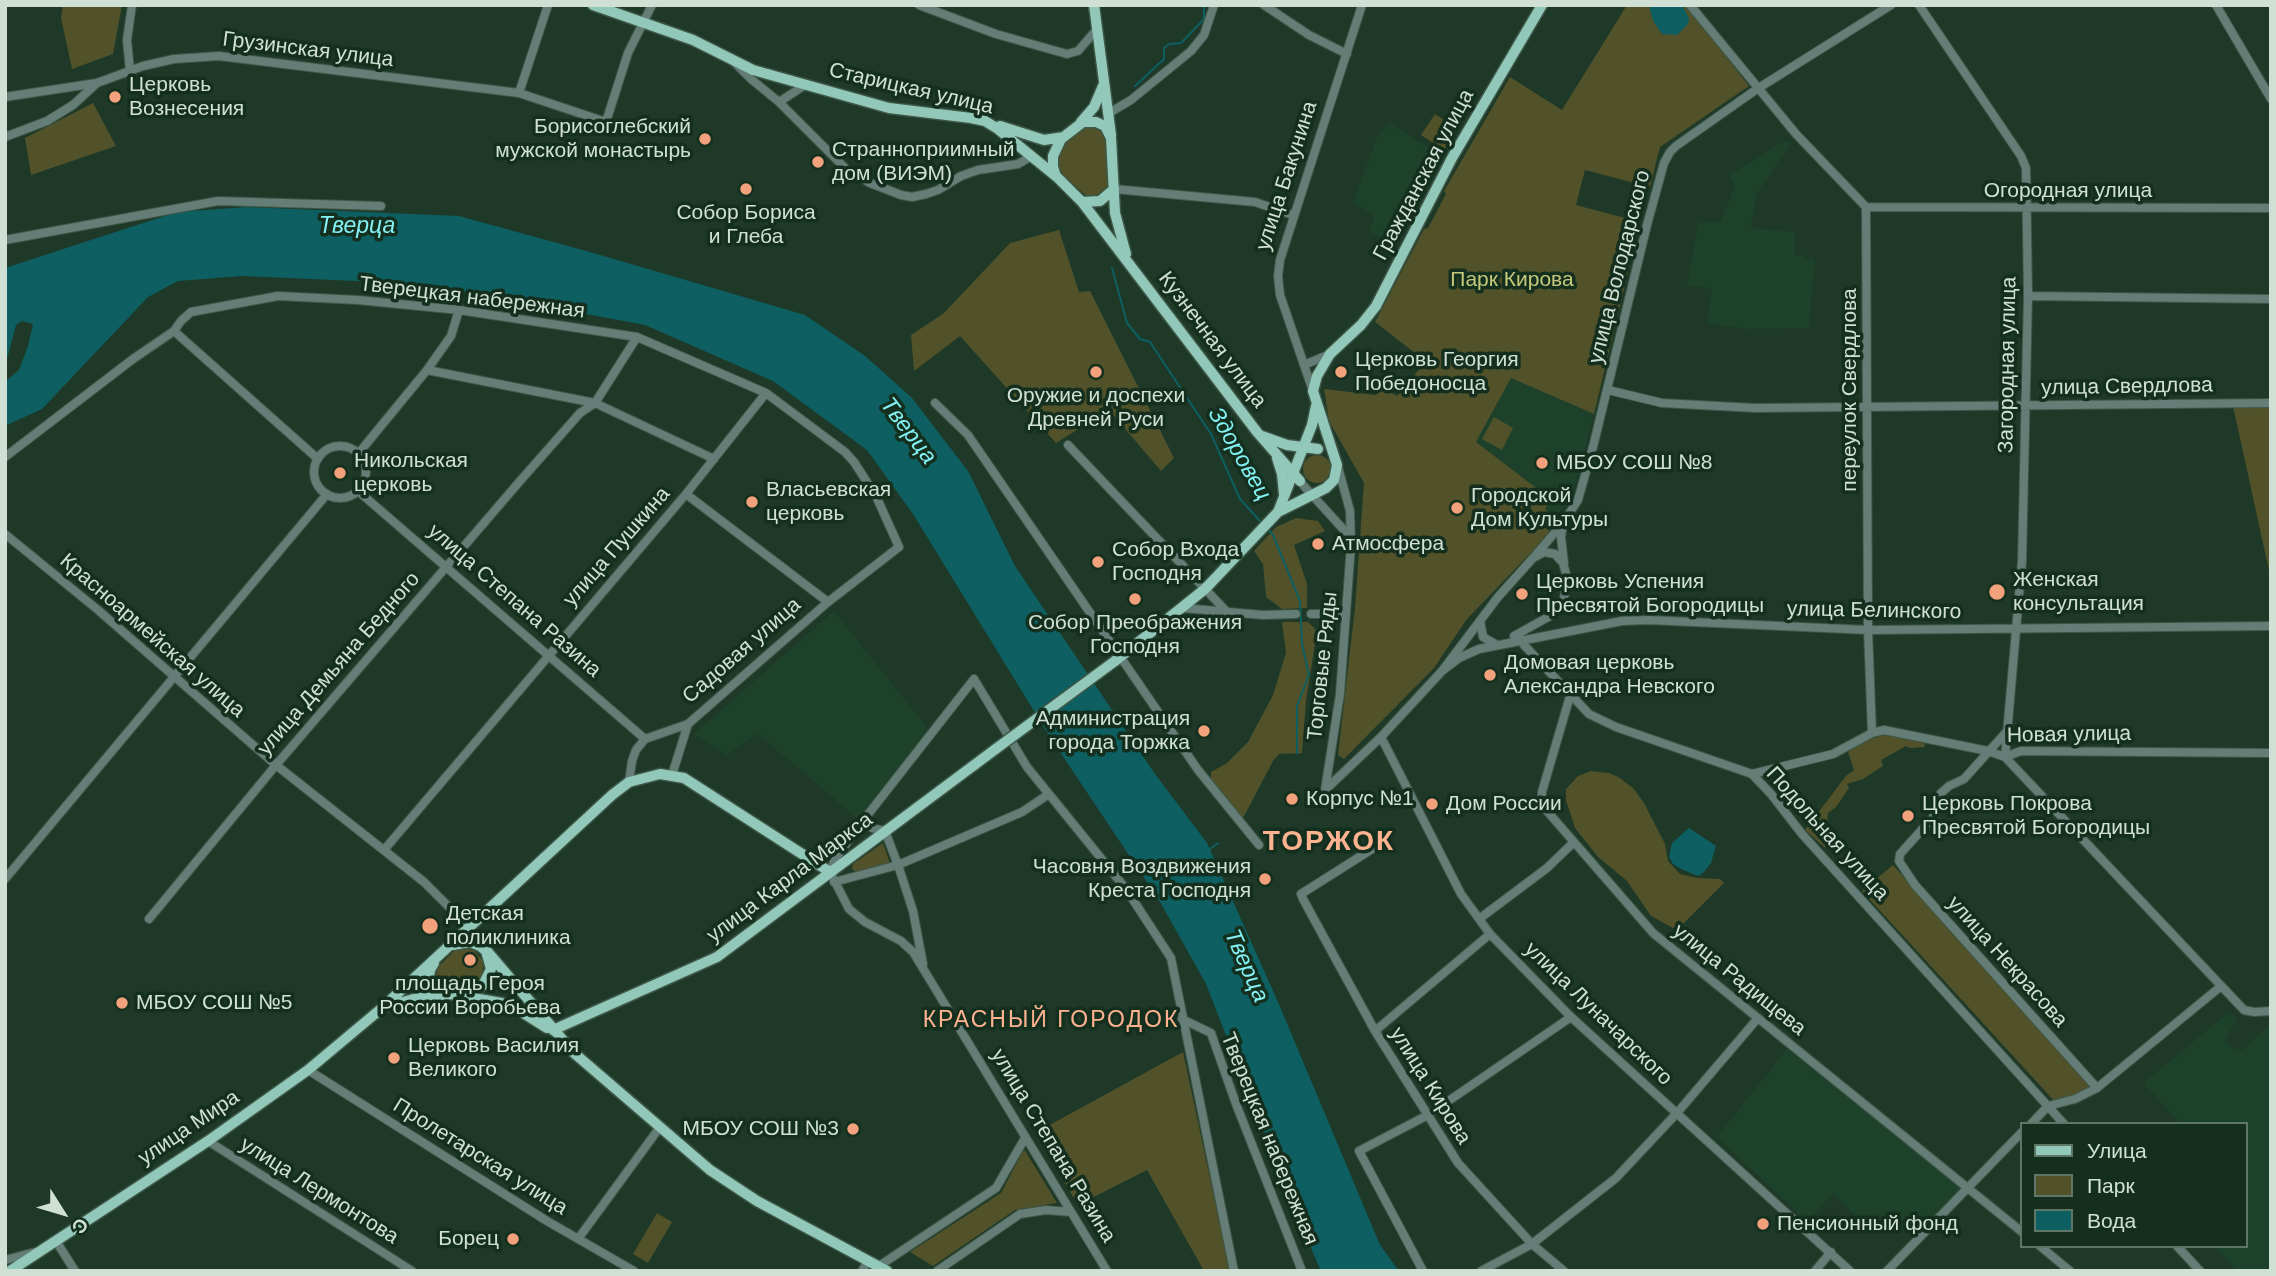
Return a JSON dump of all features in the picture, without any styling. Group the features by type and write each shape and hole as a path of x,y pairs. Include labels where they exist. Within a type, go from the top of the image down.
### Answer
{"main road":[{"name":"Старицкая улица","path":"593,5 693,40 734,62 805,85 889,108 985,121 1004,132 1057,177"},
{"path":"1094,5 1109,113 1120,236 1136,272"},
{"name":"Гражданская улица","path":"1275,514 1298,473 1314,421 1314,396 1319,372 1330,354 1361,325 1376,306 1452,158 1542,5"},
{"path":"1104,79 1096,103 1077,126 1056,145 1052,156 1053,167 1057,177 1082,202 1136,272"},
{"path":"985,121 1044,140 1064,137"},
{"path":"1077,126 1086,121 1099,123 1107,129 1111,138"},
{"path":"1082,202 1100,201 1114,189"},
{"name":"Кузнечная улица","path":"1136,272 1257,432 1272,450 1298,473"},
{"path":"1117,660 1205,589 1275,514 1323,489 1335,478 1336,463 1314,396"},
{"path":"1257,432 1277,442 1328,452 1336,463"},
{"path":"1318,449 1307,452 1298,473 1313,489 1323,489"},
{"path":"1272,450 1282,474 1283,500"},
{"name":"улица Карла Маркса","path":"553,1030 713,959 832,877 885,831 1117,660"},
{"path":"553,1030 507,1005 437,989 430,979 430,970 443,952 612,794 629,782 653,775 672,775"},
{"name":"улица Степана Разина","path":"672,775 695,784 832,877"},
{"path":"443,952 456,944 477,944 574,1053 710,1170 865,1266 883,1268"},
{"path":"454,994 475,990 485,983 491,969 486,951"},
{"name":"улица Мира","path":"41,1250 208,1141 308,1070 443,952"},
{"name":"улица Мира","path":"382,1008 409,999 454,994"},
{"path":"10,1271 41,1250"}],"street":[{"path":"130,71 127,40 132,5"},
{"path":"519,93 548,5"},
{"path":"643,22 652,5"},
{"path":"919,5 996,34 1067,54 1078,51 1098,29"},
{"path":"1109,113 1131,100 1191,51 1204,35 1214,5"},
{"path":"1264,5 1309,35 1347,54"},
{"name":"улица Бакунина","path":"1314,396 1280,295 1280,260 1363,5"},
{"path":"1690,5 1757,89 1866,207"},
{"name":"улица Володарского","path":"1442,671 1498,597 1563,523 1578,500 1608,390 1647,225 1667,158 1676,146 1757,89 1891,5"},
{"name":"Загородная улица","path":"1919,5 2021,156 2026,168 2028,296 2022,561 2005,757"},
{"path":"2216,5 2271,99"},
{"name":"Грузинская улица","path":"5,97 97,83 174,59 219,56 519,93 606,122 628,53 643,22"},
{"name":"Старицкая улица","path":"734,62 779,102 846,169 870,183 901,195 912,197 926,194 961,176 978,170 1018,164 1032,156"},
{"path":"5,137 47,121 73,105 97,83"},
{"path":"779,102 805,85"},
{"path":"1114,189 1255,202 1293,215"},
{"path":"5,240 218,201 381,206"},
{"name":"Огородная улица","path":"1866,207 2271,208"},
{"name":"переулок Свердлова","path":"1866,207 1868,630 1872,733"},
{"name":"Тверецкая набережная","path":"5,457 174,331 191,312 278,296 358,300 459,310 637,337 766,393 845,452 865,477 899,547"},
{"path":"2028,296 2271,299"},
{"path":"358,454 427,370 451,336 459,310"},
{"path":"174,331 318,459"},
{"name":"улица Демьяна Бедного","path":"149,919 445,567 580,413 595,403 637,337"},
{"name":"Гражданская улица","path":"1304,365 1330,354"},
{"path":"427,370 595,403 714,459"},
{"name":"улица Свердлова","path":"1608,390 1662,403 1755,408 2271,403"},
{"name":"улица Пушкина","path":"384,850 686,494 766,393"},
{"path":"935,402 968,435 1117,660 1198,770 1259,845"},
{"path":"1068,445 1227,612"},
{"path":"337,447 352,449 358,454 366,472 365,480 358,491 346,498 321,490 315,478 318,459 337,447"},
{"name":"Торговые Ряды","path":"1336,463 1349,504 1351,545 1340,694 1325,790 1381,737"},
{"path":"1298,473 1311,494 1344,531 1351,545"},
{"name":"улица Степана Разина","path":"358,491 645,739"},
{"path":"5,879 327,494"},
{"path":"686,494 828,602"},
{"path":"1297,501 1325,510"},
{"name":"улица Володарского","path":"1520,638 1562,604 1568,582 1561,537 1563,523"},
{"name":"Красноармейская улица","path":"5,534 276,765 424,883 468,928 486,951"},
{"name":"Садовая улица","path":"672,775 688,724 828,602 899,547"},
{"path":"1533,558 1549,552 1558,556 1564,566"},
{"path":"1183,608 1263,615 1296,614"},
{"path":"1311,614 1346,614"},
{"path":"1480,621 1485,639 1500,645"},
{"name":"улица Белинского","path":"1442,671 1459,657 1472,651 1520,638 1622,621 1868,630 2271,626"},
{"name":"Подольная улица","path":"1520,638 1589,714 1616,727 1752,774 1802,834 2062,1122"},
{"path":"1381,737 1442,671"},
{"path":"832,877 835,859 974,679 1027,766 1126,889 1173,957 1182,1019 1234,1271"},
{"name":"улица Радищева","path":"1570,696 1551,755 1542,802 1547,811 1653,933 2021,1231"},
{"path":"629,782 636,750 645,739 688,724"},
{"path":"1988,751 2009,729"},
{"name":"Новая улица","path":"1872,733 1884,730 1988,751 2005,757 2021,751 2271,752"},
{"path":"1752,774 1833,754 1872,733"},
{"name":"улица Луначарского","path":"1381,737 1461,894 1490,934 1572,1017 1850,1271"},
{"name":"улица Некрасова","path":"1988,751 1964,779 1941,793 1935,804 1936,814 1900,854 1901,865 1914,885 2096,1088"},
{"path":"2005,757 2244,1010 2271,1011"},
{"name":"улица Карла Маркса","path":"832,877 898,865 1022,812 1049,794"},
{"path":"866,817 872,828 885,831"},
{"name":"улица Степана Разина","path":"885,831 913,911 924,969"},
{"path":"1479,919 1547,868 1574,842"},
{"name":"улица Кирова","path":"1373,849 1301,894 1375,1031 1458,1163 1531,1244 1564,1271"},
{"name":"улица Степана Разина","path":"832,877 849,909 865,922 901,940 913,952 1107,1271"},
{"path":"1375,1031 1490,934"},
{"path":"2033,1122 2048,1106 2075,1100 2096,1088 2220,987"},
{"path":"1423,1271 1359,1151 1428,1115 1572,1017"},
{"path":"1481,1271 1531,1244 1615,1178 1677,1113 1758,1018"},
{"name":"Тверецкая набережная","path":"1182,1019 1211,1032 1236,1104 1303,1271"},
{"name":"Пролетарская улица","path":"308,1070 578,1239 634,1271"},
{"path":"578,1239 660,1127"},
{"path":"1887,1271 2021,1133"},
{"path":"883,1268 996,1188 1025,1138"},
{"name":"улица Лермонтова","path":"208,1141 412,1271"},
{"path":"937,1271 1020,1214 1046,1210 1071,1212"},
{"path":"56,1241 75,1271"},
{"path":"2042,1248 2070,1271"},
{"path":"2179,1248 2200,1271"},
{"name":"улица Мира","path":"5,1260 41,1250"},
{"path":"1815,1271 1831,1252"}],"shaded area":[{"path":"1389,122 1444,158 1397,247 1369,231 1375,216 1353,203 1377,137"},
{"path":"1786,140 1790,144 1756,195 1751,228 1795,232 1795,255 1815,259 1809,328 1747,329 1707,324 1712,289 1687,285 1698,223 1720,222 1735,186 1729,175"},
{"name":"МБОУ СОШ №8","path":"1511,378 1594,414 1572,497 1555,517 1545,510 1552,500 1476,442"},
{"path":"834,611 929,730 858,819 758,734 726,756 694,734"},
{"path":"2229,1012 2237,1018 2225,1041 2233,1048 2242,1050 2271,1024 2271,1271 2237,1271 2216,1248 2248,1248 2248,1122 2178,1122 2144,1083"},
{"path":"1787,1049 1964,1190 1917,1234 1894,1210 1871,1232 1833,1194 1807,1222 1717,1137"}],"green space":[{"path":"63,5 122,5 113,54 72,69 61,18"},
{"name":"Парк Кирова","path":"1627,5 1686,5 1749,86 1660,147 1650,187 1585,170 1576,205 1640,222 1594,414 1511,378 1476,442 1552,500 1545,509 1555,517 1550,524 1548,535 1467,619 1434,668 1344,759 1338,755 1355,608 1364,483 1329,421 1324,389 1376,395 1383,389 1397,396 1420,368 1413,357 1415,353 1375,322 1424,229 1428,228 1446,194 1444,191 1510,77 1562,110"},
{"path":"93,103 116,146 31,175 25,138"},
{"path":"1435,114 1458,129 1444,150 1421,135"},
{"path":"1086,125 1098,126 1106,136 1108,184 1101,196 1089,198 1058,171 1058,151"},
{"path":"1059,230 1079,292 1090,291 1174,458 1161,471 1109,410 1056,443 960,336 914,371 911,335 944,313 1010,243"},
{"path":"2233,406 2271,407 2271,580"},
{"path":"1494,417 1513,428 1502,450 1482,439"},
{"path":"1317,455 1327,459 1331,469 1327,479 1317,483 1307,479 1303,469 1307,459"},
{"path":"1296,518 1318,521 1325,531 1294,545 1307,584 1307,608 1282,609 1266,597 1263,564 1254,551 1276,527"},
{"path":"1282,622 1308,622 1317,631 1306,701 1302,753 1279,754 1242,820 1211,784 1211,772 1227,763 1248,742 1273,695 1286,653"},
{"path":"1886,734 1924,740 1925,747 1906,746 1881,760 1883,766 1863,779 1847,784 1849,788 1836,807 1828,813 1825,848 1805,830 1846,776 1854,770 1848,752 1861,742"},
{"path":"1591,771 1609,773 1634,789 1665,844 1668,861 1680,874 1720,879 1724,883 1679,928 1673,928 1651,916 1627,881 1598,857 1575,828 1566,800 1566,789 1578,776"},
{"path":"883,843 890,863 856,872 852,869 853,864"},
{"path":"1893,865 2091,1087 2057,1104 1862,891"},
{"path":"462,947 475,951 484,962 481,978 470,985 444,985 436,976 438,967"},
{"path":"1183,1052 1229,1271 1204,1271 1147,1170 1078,1205 1035,1133"},
{"path":"1024,1149 1057,1203 1015,1210 933,1266 910,1252 1001,1193"},
{"path":"657,1213 672,1222 648,1263 633,1254"}],"water":[{"path":"1649,5 1682,5 1689,18 1688,24 1677,35 1662,34 1653,21"},
{"name":"Тверца","path":"247,207 459,216 597,254 805,315 865,356 912,398 968,471 1015,566 1155,774 1207,843 1278,1002 1380,1245 1399,1271 1321,1271 1288,1195 1206,984 1159,900 1050,737 913,514 867,450 773,381 645,325 426,284 242,276 178,281 148,297 42,409 5,426 5,374 7,380 19,370 33,324 22,321 16,325 5,367 5,268 177,212"},
{"path":"1689,828 1716,846 1711,863 1698,876 1673,864 1669,857 1672,843"}],"waterway":[{"name":"Здоровец","path":"1135,86 1164,59 1164,48 1169,44 1181,43 1204,19 1204,5"},
{"name":"Здоровец","path":"1112,268 1127,323 1140,339 1150,342 1211,434 1240,499 1261,522"},
{"name":"Здоровец","path":"1267,528 1273,535 1300,601 1302,644 1309,675 1297,706 1297,753"},
{"name":"Здоровец","path":"1210,849 1218,843"}],"place":[{"name":"Церковь Вознесения","path":"115,97"},
{"name":"Борисоглебский мужской монастырь","path":"705,139"},
{"name":"Странноприимный дом (ВИЭМ)","path":"818,162"},
{"name":"Собор Бориса и Глеба","path":"746,189"},
{"name":"Оружие и доспехи Древней Руси","path":"1096,372"},
{"name":"Церковь Георгия Победоносца","path":"1341,372"},
{"name":"МБОУ СОШ №8","path":"1542,463"},
{"name":"Никольская церковь","path":"340,473"},
{"name":"Власьевская церковь","path":"752,502"},
{"name":"Городской Дом Культуры","path":"1457,508"},
{"name":"Атмосфера","path":"1318,544"},
{"name":"Собор Входа Господня","path":"1098,562"},
{"name":"Женская консультация","path":"1997,592"},
{"name":"Церковь Успения Пресвятой Богородицы","path":"1522,594"},
{"name":"Собор Преображения Господня","path":"1135,599"},
{"name":"Домовая церковь Александра Невского","path":"1490,675"},
{"name":"Администрация города Торжка","path":"1204,731"},
{"name":"Корпус №1","path":"1292,799"},
{"name":"Дом России","path":"1432,804"},
{"name":"Церковь Покрова Пресвятой Богородицы","path":"1908,816"},
{"name":"Часовня Воздвижения Креста Господня","path":"1265,879"},
{"name":"Детская поликлиника","path":"430,926"},
{"name":"площадь Героя России Воробьева","path":"470,960"},
{"name":"МБОУ СОШ №5","path":"122,1003"},
{"name":"Церковь Василия Великого","path":"394,1058"},
{"name":"МБОУ СОШ №3","path":"853,1129"},
{"name":"Пенсионный фонд","path":"1763,1224"},
{"name":"Борец","path":"513,1239"}],"district":[{"name":"ТОРЖОК","path":"1329,842"},
{"name":"КРАСНЫЙ ГОРОДОК","path":"1051,1021"}]}
